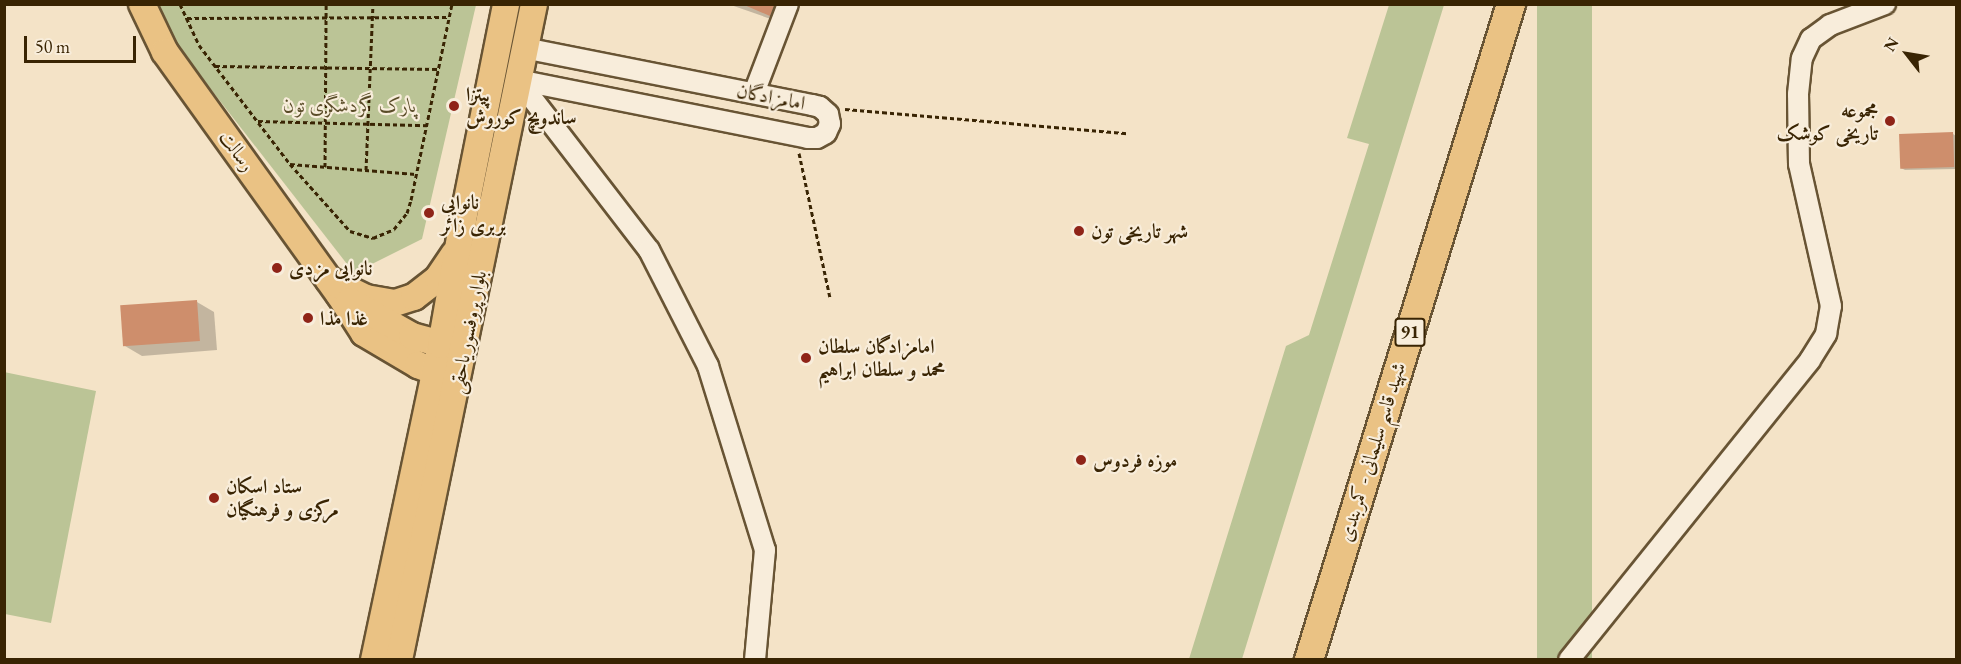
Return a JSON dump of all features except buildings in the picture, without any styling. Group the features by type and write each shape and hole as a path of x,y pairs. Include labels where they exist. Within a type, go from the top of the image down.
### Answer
{"highway":[{"name":"شهید قاسم سلیمانی - کمربندی","path":"1308,660 1511,4"}],"main road":[{"name":"رسالت","path":"142,4 165,52 334,287 364,333 437,372"},
{"name":"بلوار پروفسور یاحقی","path":"444,346 463,220 506,4"},
{"name":"بلوار پروفسور یاحقی","path":"374,660 423,424 444,346 490,224 534,4"},
{"path":"334,287 366,298 395,303 414,297 438,278 455,254 463,220 490,224"},
{"name":"رسالت","path":"334,287 396,328 444,346"},
{"path":"364,333 411,372 421,395 423,424"},
{"name":"بلوار پروفسور یاحقی","path":"399,660 437,372"}],"street":[{"path":"754,93 788,4"},
{"path":"1569,660 1810,360 1826,334 1832,306 1799,164 1798,94 1802,58 1811,39 1830,25 1885,4"},
{"name":"امامزادگان","path":"518,80 795,136 817,138 826,133 830,124 828,114 820,107 525,48"},
{"path":"518,80 649,250 708,366 765,550 755,660"}],"path":[{"path":"180,4 199,45 290,164 350,231 373,238 383,236 400,222 411,200 452,4"},
{"path":"325,167 326,4"},
{"path":"366,170 373,4"},
{"path":"187,18 449,17"},
{"path":"215,66 438,69"},
{"path":"820,107 1127,133"},
{"path":"257,121 427,125"},
{"path":"795,136 830,297"},
{"path":"290,164 416,174"}],"green space":[{"name":"پارک گردشگری تون","path":"157,5 476,5 422,239 354,273 171,38"},
{"path":"1389,5 1444,5 1242,659 1189,659 1286,346 1309,335 1369,144 1347,138"},
{"path":"1537,5 1592,5 1592,660 1537,660"},
{"path":"4,372 96,391 51,623 5,614"}],"place":[{"name":"پيتزا ساندویچ کوروش","path":"454,106"},
{"name":"مجموعه تاریخی کوشک","path":"1890,121"},
{"name":"نانوایی بربری زائر","path":"429,213"},
{"name":"شهر تاریخی تون","path":"1079,231"},
{"name":"نانوایی مزدی","path":"277,268"},
{"name":"غذا مذا","path":"308,318"},
{"name":"امامزادگان سلطان محمد و سلطان ابراهیم","path":"806,358"},
{"name":"موزه فردوس","path":"1081,460"},
{"name":"ستاد اسکان مرکزی و فرهنگیان","path":"214,498"}]}
